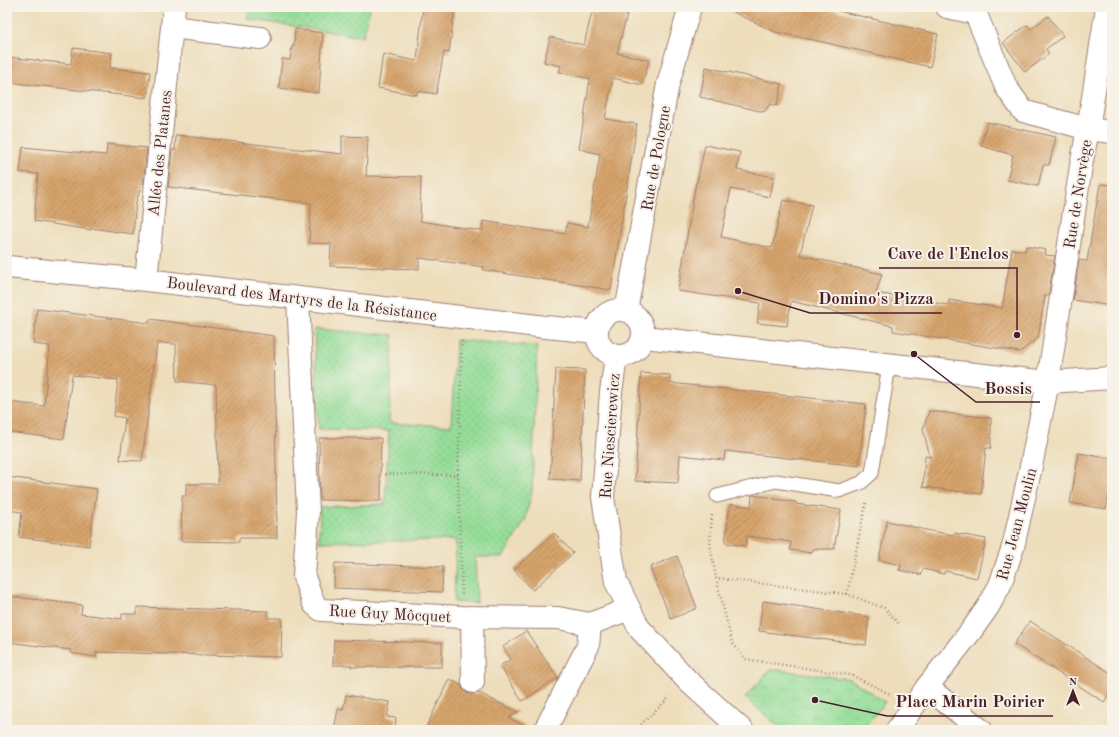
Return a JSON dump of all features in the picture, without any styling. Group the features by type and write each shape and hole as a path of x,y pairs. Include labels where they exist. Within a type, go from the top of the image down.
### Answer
{"street":[{"name":"Rue de Pologne","path":"626,311 668,84 690,7"},
{"path":"947,7 974,10 1006,87 1023,111 1088,129 1112,132"},
{"name":"Rue de Norvège","path":"1048,382 1107,7"},
{"name":"Allée des Platanes","path":"146,280 173,17 260,38"},
{"name":"Boulevard des Martyrs de la Résistance","path":"7,267 146,280 597,332"},
{"name":"Rue Guy Môcquet","path":"298,298 308,512 304,577 314,604 321,610 467,617 558,618 590,624"},
{"path":"618,310 626,311 632,313 642,323 644,337 642,344 637,350 624,357 616,357 609,354 600,345 597,332 599,324 610,312 618,310"},
{"path":"644,337 1048,382 1112,378"},
{"name":"Rue Niescierewicz","path":"616,357 611,392 603,497 616,582 639,628 688,681 742,730"},
{"name":"Rue Jean Moulin","path":"897,730 927,687 971,631 988,607 1000,585 1013,547 1032,464 1048,382"},
{"path":"545,730 588,646 590,624 629,609"},
{"path":"467,617 473,682"},
{"path":"927,687 980,730"}],"lane":[{"path":"717,496 776,481 839,491 861,483 872,473 889,365"}],"path":[{"path":"463,316 458,475 467,617"},
{"path":"847,594 872,473"},
{"path":"385,474 458,475"},
{"path":"717,496 714,501 710,544 716,578 732,642 745,659 851,675 914,705"},
{"path":"716,578 847,594 884,608 898,623"},
{"path":"635,730 688,681"}],"green space":[{"path":"249,7 370,7 363,37 247,19"},
{"path":"314,329 393,335 389,423 451,426 456,340 537,346 532,491 525,521 503,557 475,557 477,603 454,602 456,540 319,542 320,507 385,504 389,431 319,429"},
{"path":"771,669 850,679 885,702 862,730 783,730 745,698"}],"building":[{"path":"423,7 455,7 449,53 444,52 436,94 417,91 417,95 378,88 383,54 417,61"},
{"path":"597,7 629,7 617,53 649,60 642,85 613,78 605,119 637,124 611,290 483,270 484,267 419,258 419,269 330,266 331,244 309,243 311,203 168,187 172,150 175,150 176,135 342,154 342,136 368,137 366,176 421,177 420,221 482,231 483,221 565,234 567,223 588,227 600,154 579,149 590,79 559,72 561,66 544,62 550,37 584,45 592,12 596,13"},
{"path":"723,7 821,7 938,34 930,67 775,32"},
{"path":"1048,16 1063,36 1046,49 1049,54 1025,72 1003,43 1027,25 1031,29"},
{"path":"295,29 323,33 319,93 279,88 282,59 290,60 292,46 294,46"},
{"path":"73,48 112,53 110,68 150,72 147,98 7,82 7,57 71,64"},
{"path":"706,67 782,84 777,106 770,104 764,112 700,97"},
{"path":"987,122 1056,137 1049,165 1043,165 1038,186 1007,180 1013,155 981,146"},
{"path":"107,144 147,148 143,184 136,202 133,234 91,228 91,230 34,221 38,174 20,172 23,147 106,155"},
{"path":"705,145 740,152 737,170 774,177 770,197 731,189 721,237 772,248 783,200 812,205 800,255 882,274 876,293 948,305 949,300 1002,308 1012,249 1025,251 1026,246 1046,250 1045,255 1055,256 1048,296 1045,296 1038,338 1020,352 893,331 893,326 791,301 787,326 757,323 760,303 678,291 696,182"},
{"path":"1100,184 1112,185 1112,306 1073,300 1079,260 1087,261"},
{"path":"37,309 149,323 150,319 274,336 277,538 239,538 239,542 181,541 182,496 186,496 186,484 218,484 216,385 177,381 176,344 157,343 142,461 120,460 125,418 114,416 118,380 72,375 64,439 7,432 7,402 44,406 50,346 33,344"},
{"path":"556,369 585,370 580,481 550,479"},
{"path":"641,373 670,375 670,383 866,404 859,466 725,451 724,460 680,455 678,483 635,481"},
{"path":"929,411 991,418 991,448 986,448 981,494 923,487 925,456 930,457 923,429"},
{"path":"319,438 381,438 381,501 320,500"},
{"path":"1079,453 1112,459 1112,478 1106,509 1070,503"},
{"path":"7,477 97,489 89,546 19,537 22,512 7,510"},
{"path":"752,495 796,502 796,504 841,510 834,549 813,549 812,553 790,550 791,542 747,536 746,546 725,543 730,504 751,507"},
{"path":"887,521 953,535 954,533 986,539 977,578 945,571 944,574 923,569 921,575 899,570 901,565 879,560"},
{"path":"554,533 573,553 533,590 514,570"},
{"path":"677,556 697,608 671,619 650,567"},
{"path":"335,563 443,567 442,592 334,588"},
{"path":"7,596 82,605 81,614 122,619 122,614 137,614 137,607 268,611 268,618 282,618 281,657 96,652 96,657 70,653 71,650 7,642"},
{"path":"763,601 869,617 866,645 759,631"},
{"path":"1030,621 1112,674 1112,689 1104,702 1014,644"},
{"path":"526,631 558,678 522,701 500,666 511,659 503,647"},
{"path":"334,640 442,643 442,667 351,667 351,665 333,665"},
{"path":"449,679 461,685 467,693 479,693 518,712 509,718 533,730 425,730"},
{"path":"346,695 390,702 387,717 396,718 395,730 334,730 338,709 343,710"}],"place":[{"name":"Domino's Pizza","path":"738,291"},
{"name":"Cave de l'Enclos","path":"1017,335"},
{"name":"Bossis","path":"914,354"},
{"name":"Place Marin Poirier","path":"815,700"}]}
